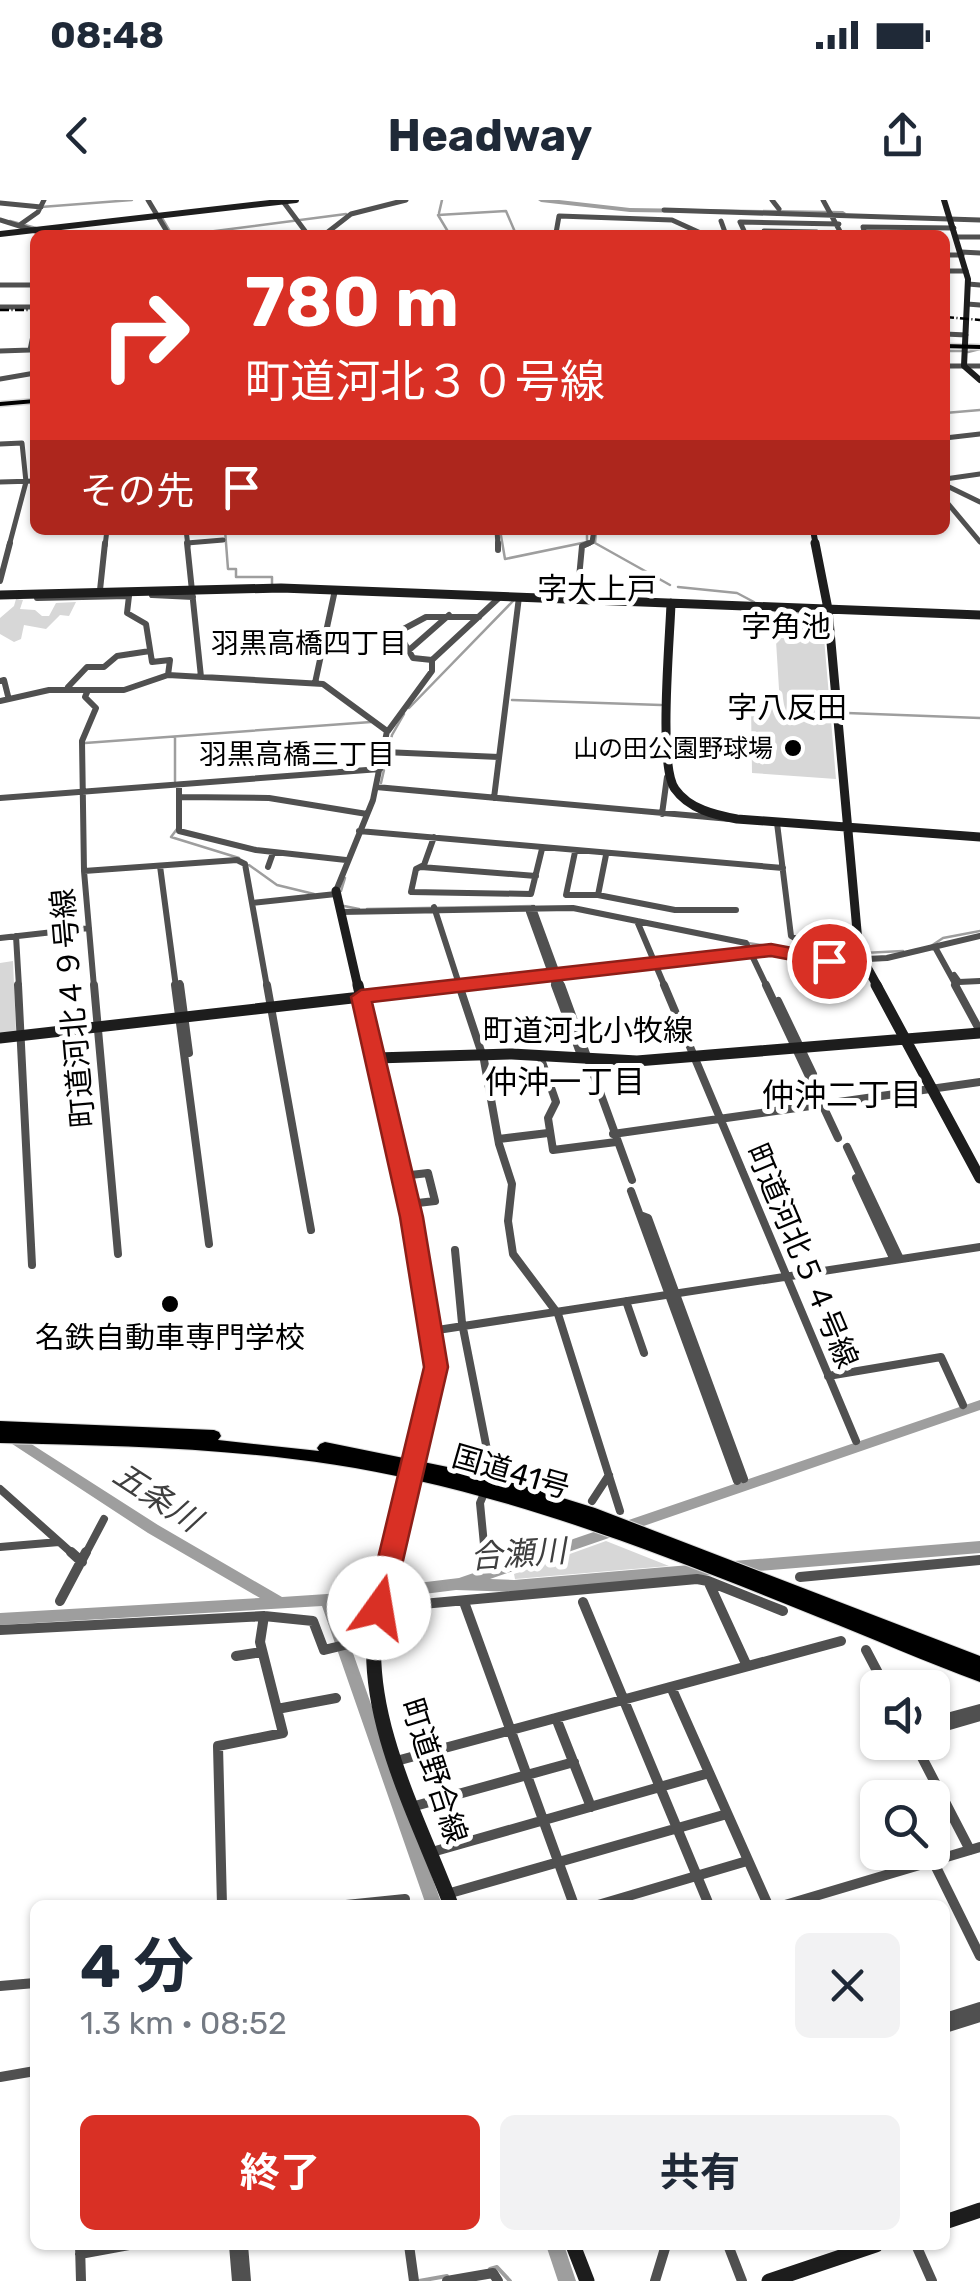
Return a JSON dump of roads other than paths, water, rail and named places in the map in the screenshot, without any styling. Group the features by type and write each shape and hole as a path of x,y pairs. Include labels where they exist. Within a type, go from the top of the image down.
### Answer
{"highway":[{"name":"国道41号","path":"0,1427 251,1449 413,1468 492,1482 708,1556 980,1663"},
{"name":"国道41号","path":"0,1437 56,1433"},
{"name":"国道41号","path":"413,1468 619,1525 684,1559 980,1676"}],"main road":[{"path":"950,346 980,347"},
{"path":"0,404 30,402"}],"street":[{"path":"148,200 167,230"},
{"path":"53,230 296,200"},
{"path":"330,230 351,214 406,200"},
{"path":"659,200 675,224"},
{"path":"772,200 798,223"},
{"path":"798,200 805,210"},
{"path":"823,200 841,230"},
{"path":"944,200 968,284 964,366"},
{"path":"282,201 304,230"},
{"path":"0,202 42,204"},
{"path":"22,223 42,204"},
{"path":"663,208 832,213"},
{"path":"780,210 980,220"},
{"path":"557,230 559,216 675,224 691,230"},
{"path":"599,230 603,218"},
{"path":"0,220 42,230"},
{"path":"721,221 724,230"},
{"path":"744,230 740,222 839,224"},
{"path":"760,222 764,230"},
{"path":"816,224 817,230"},
{"path":"864,230 863,227 910,230"},
{"path":"0,234 30,232"},
{"path":"950,233 980,237"},
{"path":"950,255 980,253"},
{"path":"950,271 966,271"},
{"path":"0,285 30,284"},
{"path":"968,284 980,285"},
{"path":"966,304 980,305"},
{"path":"0,308 30,308"},
{"path":"950,333 966,335"},
{"path":"0,351 28,350 30,346"},
{"path":"950,366 980,366"},
{"path":"964,366 980,380"},
{"path":"0,379 30,373"},
{"path":"950,437 980,434"},
{"path":"0,444 22,443 26,482 0,580"},
{"path":"950,481 980,474"},
{"path":"0,482 30,482"},
{"path":"950,485 980,502"},
{"path":"950,506 980,542"},
{"path":"100,590 106,535"},
{"path":"186,535 201,677"},
{"path":"497,535 498,550"},
{"path":"577,599 582,546 592,542 593,535"},
{"path":"814,535 828,610 860,954 980,1178"},
{"path":"0,540 12,541"},
{"path":"187,543 223,540"},
{"path":"0,595 100,590 336,590 980,616"},
{"path":"314,683 336,590"},
{"path":"23,594 64,600 193,592"},
{"path":"130,596 127,612 146,624 152,662 170,660 168,675"},
{"path":"252,903 336,892 368,814 387,732 432,671 432,660 501,596"},
{"path":"494,798 519,597"},
{"path":"662,814 668,777 672,603"},
{"path":"432,660 412,658 398,632 420,615 479,616"},
{"path":"408,651 448,615"},
{"path":"68,687 87,667 104,667 117,656 150,651"},
{"path":"0,701 8,696 68,687 130,689 148,678 168,675 314,683 330,688 387,732"},
{"path":"0,681 4,680 8,696"},
{"path":"84,870 82,741 96,713 94,704 84,697 88,690"},
{"path":"384,752 499,757"},
{"path":"0,798 380,769"},
{"path":"668,777 690,803 734,818"},
{"path":"179,785 179,831 273,853 346,860"},
{"path":"376,787 848,830 980,836"},
{"path":"180,797 269,798 368,814"},
{"path":"777,823 791,936 818,951 860,954"},
{"path":"358,831 783,868"},
{"path":"434,836 411,892 531,894 542,848"},
{"path":"575,852 566,895 598,895 675,910 736,910"},
{"path":"268,868 273,853"},
{"path":"598,895 606,855"},
{"name":"町道河北４９号線","path":"118,1254 84,870 240,861 246,866 311,1230"},
{"path":"160,866 209,1244"},
{"path":"420,867 536,876"},
{"name":"町道野合線","path":"336,892 408,1204 430,1331 434,1381 379,1608 366,1639 400,1760 449,1900"},
{"path":"434,908 482,1056 512,1184 508,1220 513,1254 556,1311 608,1475 619,1525"},
{"path":"530,908 632,1180"},
{"path":"340,912 573,908 746,943 838,1138"},
{"name":"町道河北５４号線","path":"637,921 856,1441"},
{"path":"0,938 89,928"},
{"path":"16,936 32,1266"},
{"path":"0,1038 752,952 777,950 829,961 860,954 937,948 980,936"},
{"path":"937,948 958,982 980,983"},
{"path":"937,948 980,1032"},
{"path":"958,988 980,983"},
{"name":"町道河北小牧線","path":"376,1058 694,1057 980,1032"},
{"path":"540,1056 556,1102 548,1118 552,1150 720,1120 980,1084"},
{"path":"488,1082 546,1075"},
{"path":"499,1139 548,1132"},
{"path":"847,1146 855,1164 850,1165 897,1260"},
{"path":"402,1176 428,1173 435,1201 408,1204"},
{"path":"631,1191 640,1215 648,1218 740,1480"},
{"path":"430,1331 980,1247"},
{"path":"455,1250 462,1326 490,1470"},
{"path":"626,1301 644,1354"},
{"path":"828,1376 941,1357 965,1404 940,1344"},
{"path":"592,1500 608,1475"},
{"path":"0,1489 82,1562"},
{"path":"485,1491 480,1503 485,1560"},
{"path":"60,1601 104,1519"},
{"path":"0,1547 59,1542"},
{"path":"800,1576 980,1560"},
{"path":"379,1608 607,1586 710,1586 783,1611"},
{"path":"710,1586 748,1666"},
{"path":"464,1602 572,1900"},
{"path":"583,1602 707,1900"},
{"path":"222,1900 218,1746 283,1733 262,1652 264,1616"},
{"path":"0,1630 264,1616 313,1621 327,1649 366,1639"},
{"path":"400,1760 841,1641"},
{"path":"866,1650 877,1670"},
{"path":"236,1656 262,1652"},
{"path":"671,1686 766,1900"},
{"path":"277,1708 336,1698"},
{"path":"950,1721 980,1712"},
{"path":"556,1718 591,1806"},
{"path":"924,1760 975,1848 950,1856"},
{"path":"415,1806 574,1762"},
{"path":"432,1852 709,1773"},
{"path":"449,1900 558,1862 726,1814"},
{"path":"615,1900 747,1862"},
{"path":"802,1900 905,1870"},
{"path":"936,1870 980,1956"},
{"path":"395,1900 404,1899"},
{"path":"0,1986 30,1983"},
{"path":"950,2016 980,2007"},
{"path":"950,2026 980,2017"},
{"path":"0,2077 30,2072"},
{"path":"950,2220 980,2210"},
{"path":"80,2250 81,2281"},
{"path":"235,2250 238,2281"},
{"path":"243,2250 246,2281"},
{"path":"410,2250 414,2281"},
{"path":"575,2250 587,2281"},
{"path":"656,2281 665,2250"},
{"path":"730,2250 742,2281"},
{"path":"768,2281 861,2250"},
{"path":"918,2250 932,2281"},
{"path":"447,2281 493,2273 498,2281"}],"waterway":[{"path":"41,207 132,200"},
{"path":"439,213 442,200"},
{"path":"541,200 630,210 843,213"},
{"path":"447,230 438,215 506,211 514,230"},
{"path":"223,230 346,214"},
{"path":"162,218 169,230"},
{"path":"10,221 36,228"},
{"path":"968,352 980,349"},
{"path":"950,351 961,351"},
{"path":"950,413 980,410"},
{"path":"225,535 228,569 236,569 236,577 272,577 272,584"},
{"path":"501,535 505,559 587,542 587,535"},
{"path":"596,535 595,543 670,585"},
{"path":"678,587 737,593 754,602"},
{"path":"409,708 514,600"},
{"path":"512,700 661,705"},
{"path":"847,713 980,718"},
{"path":"381,783 392,735 404,714"},
{"path":"85,743 371,722"},
{"path":"175,738 175,781"},
{"path":"177,829 171,837 239,858"},
{"path":"249,865 277,885 314,894"},
{"path":"341,891 345,878"},
{"path":"344,906 359,909"},
{"path":"367,909 534,906"},
{"path":"931,946 943,938 980,931"},
{"path":"748,943 823,955 903,951"},
{"path":"459,1584 980,1405"},
{"name":"五条川","path":"0,1429 153,1529 276,1600"},
{"name":"合瀬川","path":"733,1567 980,1547"},
{"name":"合瀬川","path":"327,1600 456,1584 514,1586 713,1569"},
{"name":"合瀬川","path":"0,1619 327,1600"},
{"name":"五条川","path":"327,1600 432,1900"},
{"name":"五条川","path":"557,2250 567,2281"},
{"path":"490,2269 497,2267 510,2281"},
{"path":"419,2281 447,2276"}],"railway":[{"path":"0,310 30,310"},
{"path":"950,317 980,320"}],"place":[{"name":"山の田公園野球場","path":"793,748"},
{"name":"名鉄自動車専門学校","path":"170,1304"}],"district":[{"name":"字大上戸","path":"597,589"},
{"name":"字角池","path":"786,627"},
{"name":"羽黒高橋四丁目","path":"309,643"},
{"name":"字八反田","path":"787,708"},
{"name":"羽黒高橋三丁目","path":"297,754"},
{"name":"仲沖一丁目","path":"565,1082"},
{"name":"仲沖二丁目","path":"842,1095"}]}
